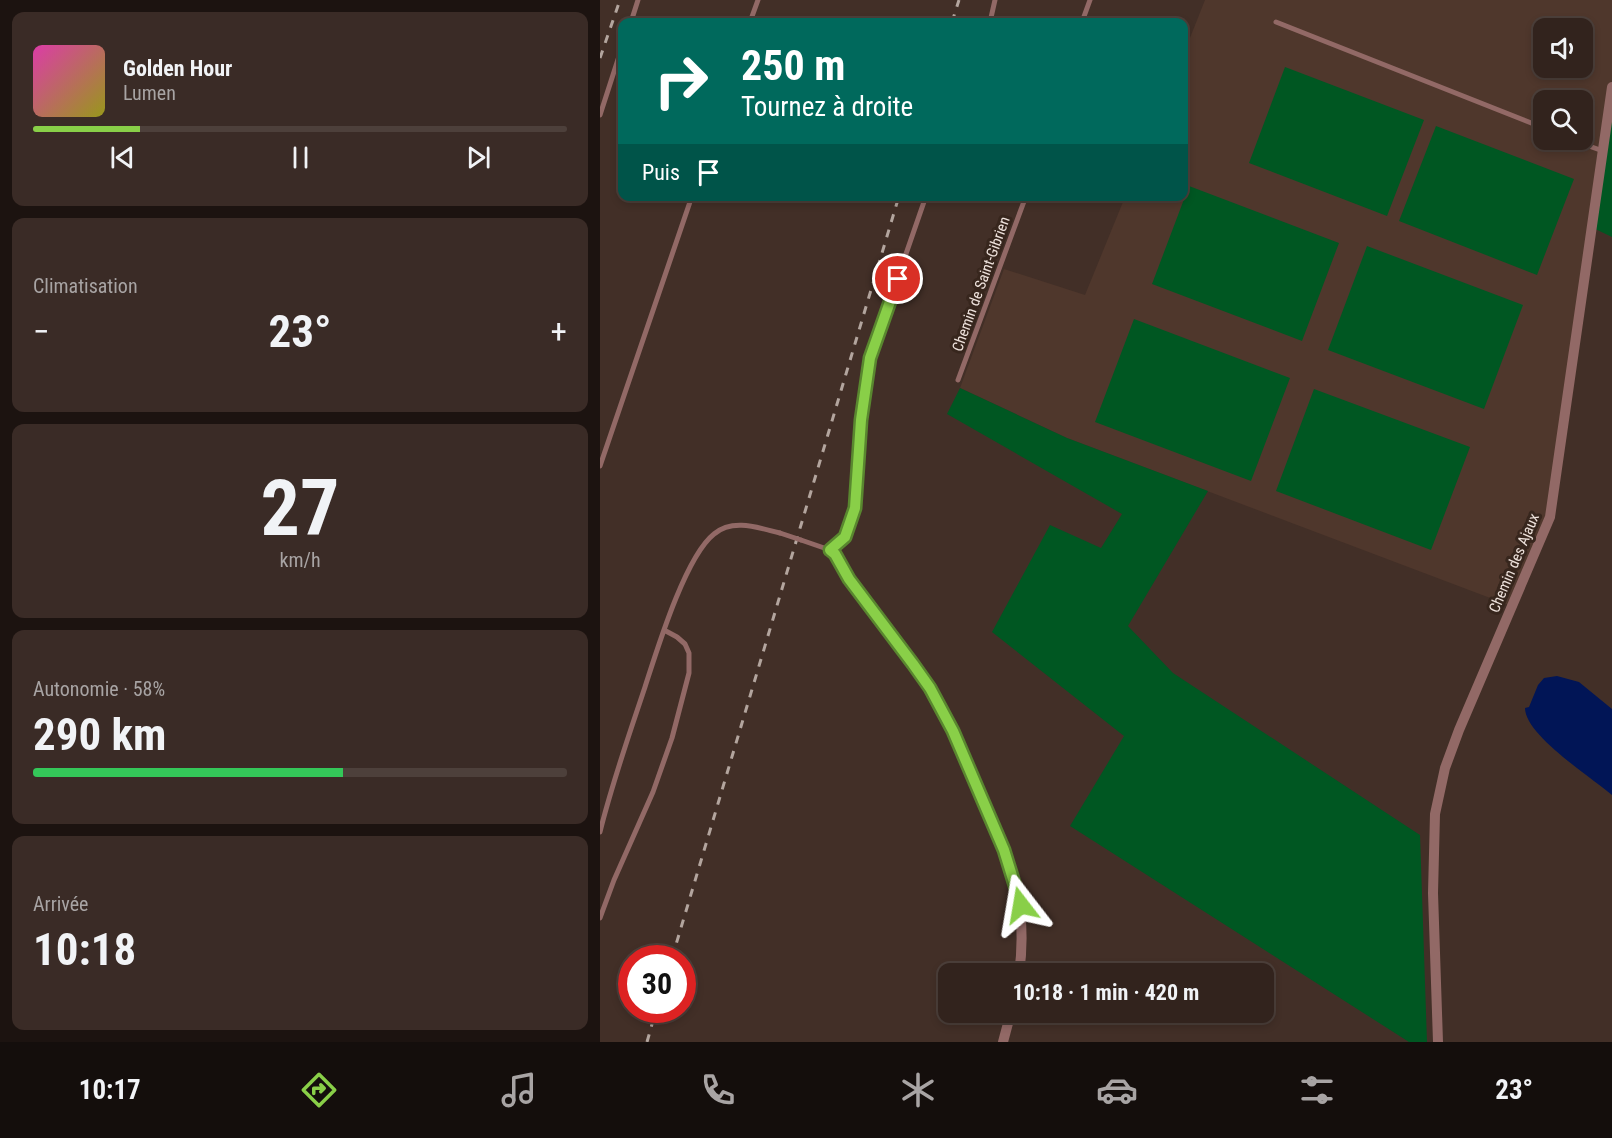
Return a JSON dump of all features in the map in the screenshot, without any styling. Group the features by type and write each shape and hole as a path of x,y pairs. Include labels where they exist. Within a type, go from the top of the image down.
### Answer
{"street":[{"name":"Chemin des Ajaux","path":"1438,1042 1433,893 1435,814 1445,768 1459,730 1551,517 1612,87"},
{"path":"863,598 930,688 953,731 1004,850 1021,905 1023,942 1020,963"},
{"path":"1003,1042 1008,1023"}],"lane":[{"path":"632,18 638,0"},
{"path":"751,18 758,0"},
{"path":"991,18 995,0"},
{"path":"1083,18 1090,0"},
{"path":"1276,22 1533,124"},
{"path":"600,115 618,59"},
{"path":"1593,147 1603,151"},
{"path":"600,466 691,201"},
{"path":"830,550 845,537 855,508 861,420 870,358 924,201"},
{"name":"Chemin de Saint-Gibrien","path":"958,380 1024,201"},
{"path":"600,832 664,630 698,553 714,534 732,526 745,525 780,533 830,550 835,554 863,598"},
{"path":"600,918 614,880 653,792 672,738 689,673 689,653 677,637 664,630"}],"shaded area":[{"path":"1205,0 1612,0 1612,87 1551,500 1514,607 1067,438 960,388 1004,269 1085,295 1123,201 1188,201 1188,43"},
{"path":"1557,676 1579,682 1612,709 1612,795 1547,743 1528,719 1525,708 1529,707 1538,685 1544,678"}],"green space":[{"path":"1285,67 1424,120 1387,216 1249,163"},
{"path":"1612,87 1612,237 1591,227"},
{"path":"1436,126 1574,179 1537,275 1399,221"},
{"path":"1189,186 1339,243 1302,341 1152,284 1183,201 1188,201"},
{"path":"1367,246 1523,305 1484,409 1328,350"},
{"path":"1134,319 1290,378 1251,481 1095,422"},
{"path":"960,388 1067,438 1208,491 1128,626 1173,673 1420,835 1427,1042 1409,1042 1070,826 1124,736 992,632 1050,525 1101,548 1122,514 947,414"},
{"path":"1314,389 1470,447 1431,550 1276,491"}],"railway":[{"path":"600,58 620,0"},
{"path":"953,18 959,0"},
{"path":"676,945 898,201"},
{"path":"647,1042 652,1023"}],"route":[{"path":"898,279 870,358 861,420 855,508 845,537 830,550 930,688 953,731 1004,850 1021,905"}]}
